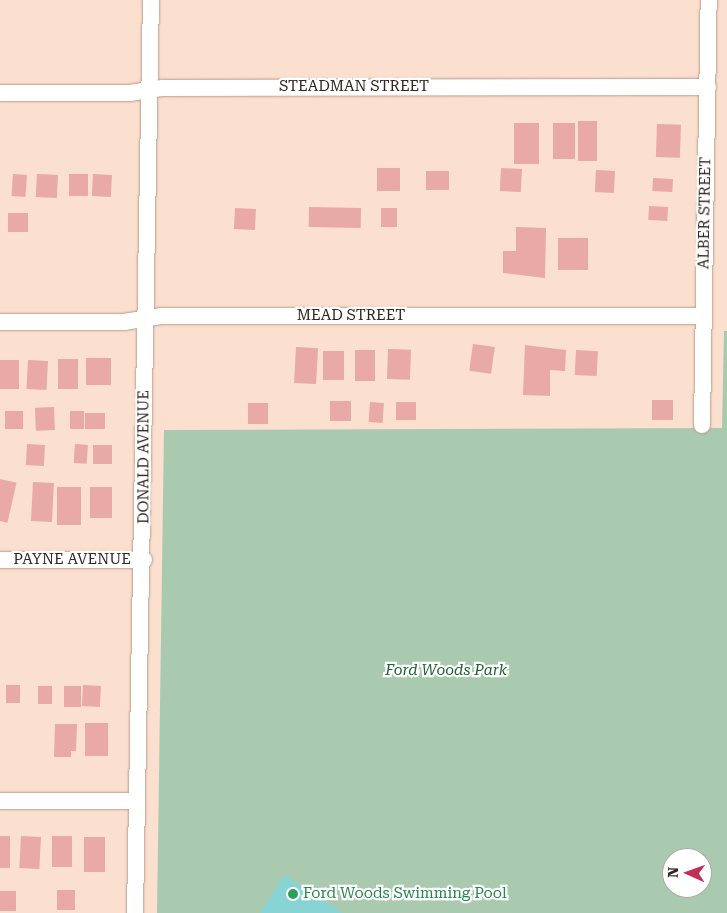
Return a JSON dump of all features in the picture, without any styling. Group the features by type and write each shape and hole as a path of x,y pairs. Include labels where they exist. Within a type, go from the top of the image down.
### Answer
{"street":[{"name":"DONALD AVENUE","path":"135,913 144,560 144,319 151,0"},
{"name":"ALBER STREET","path":"702,426 709,0"},
{"name":"STEADMAN STREET","path":"0,93 149,90 163,88 708,86"},
{"name":"MEAD STREET","path":"0,322 124,322 161,316 703,316"},
{"name":"PAYNE AVENUE","path":"0,560 144,560"},
{"path":"0,800 137,801"}],"green space":[{"name":"Ford Woods Park","path":"724,331 727,331 727,913 157,913 164,430 722,428"}],"water":[{"name":"Ford Woods Swimming Pool","path":"284,875 343,913 260,913"}],"building":[{"path":"578,121 597,121 597,161 578,161"},
{"path":"514,123 539,123 539,164 514,164"},
{"path":"553,123 575,123 575,159 553,159"},
{"path":"657,124 681,125 680,158 656,157"},
{"path":"377,168 400,168 400,191 377,191"},
{"path":"501,168 522,169 521,192 500,191"},
{"path":"596,170 615,171 614,193 595,192"},
{"path":"426,171 449,171 449,190 426,190"},
{"path":"13,174 27,175 25,197 11,196"},
{"path":"37,174 58,175 57,198 36,197"},
{"path":"69,174 88,174 88,196 69,196"},
{"path":"93,174 112,175 111,197 92,196"},
{"path":"653,178 673,179 672,192 652,191"},
{"path":"649,206 668,207 667,221 648,220"},
{"path":"309,207 361,208 361,228 309,227"},
{"path":"235,208 256,209 255,230 234,229"},
{"path":"381,208 397,208 397,227 381,227"},
{"path":"8,213 28,213 28,232 8,232"},
{"path":"516,227 546,228 545,278 503,273 503,251 516,251"},
{"path":"558,238 588,238 588,270 558,270"},
{"path":"473,344 495,347 491,374 469,371"},
{"path":"525,345 566,350 565,371 550,370 550,396 523,395"},
{"path":"296,347 318,348 316,384 294,383"},
{"path":"388,349 411,350 410,380 387,379"},
{"path":"355,350 375,350 375,381 355,381"},
{"path":"576,350 598,351 597,376 575,375"},
{"path":"323,351 344,351 344,380 323,380"},
{"path":"86,358 111,358 111,385 86,385"},
{"path":"58,359 78,359 78,389 58,389"},
{"path":"0,360 19,360 19,389 0,389"},
{"path":"28,360 48,361 46,390 26,389"},
{"path":"652,400 673,400 673,420 652,420"},
{"path":"330,401 351,401 351,421 330,421"},
{"path":"370,402 384,403 383,423 369,422"},
{"path":"396,402 416,402 416,420 396,420"},
{"path":"248,403 268,403 268,424 248,424"},
{"path":"54,407 55,430 36,431 35,408"},
{"path":"5,411 23,411 23,429 5,429"},
{"path":"70,411 84,411 84,429 70,429"},
{"path":"85,413 105,413 105,429 85,429"},
{"path":"27,444 45,445 44,466 26,465"},
{"path":"75,444 88,445 87,464 74,463"},
{"path":"93,445 112,445 112,464 93,464"},
{"path":"0,479 17,483 7,523 0,521"},
{"path":"33,482 54,483 52,522 31,521"},
{"path":"57,487 81,487 81,525 57,525"},
{"path":"90,487 112,487 112,518 90,518"},
{"path":"6,685 20,685 20,703 6,703"},
{"path":"83,685 101,686 100,707 82,706"},
{"path":"38,686 52,686 52,704 38,704"},
{"path":"64,686 81,686 81,707 64,707"},
{"path":"85,723 108,723 108,756 85,756"},
{"path":"55,724 77,724 76,751 71,751 71,757 54,757"},
{"path":"0,836 10,836 10,868 0,868"},
{"path":"21,836 41,837 39,869 19,868"},
{"path":"52,836 72,836 72,867 52,867"},
{"path":"84,837 105,837 105,872 84,872"},
{"path":"57,890 75,890 75,910 57,910"},
{"path":"0,891 16,891 16,911 0,911"}],"place":[{"name":"Ford Woods Swimming Pool","path":"293,894"}]}
